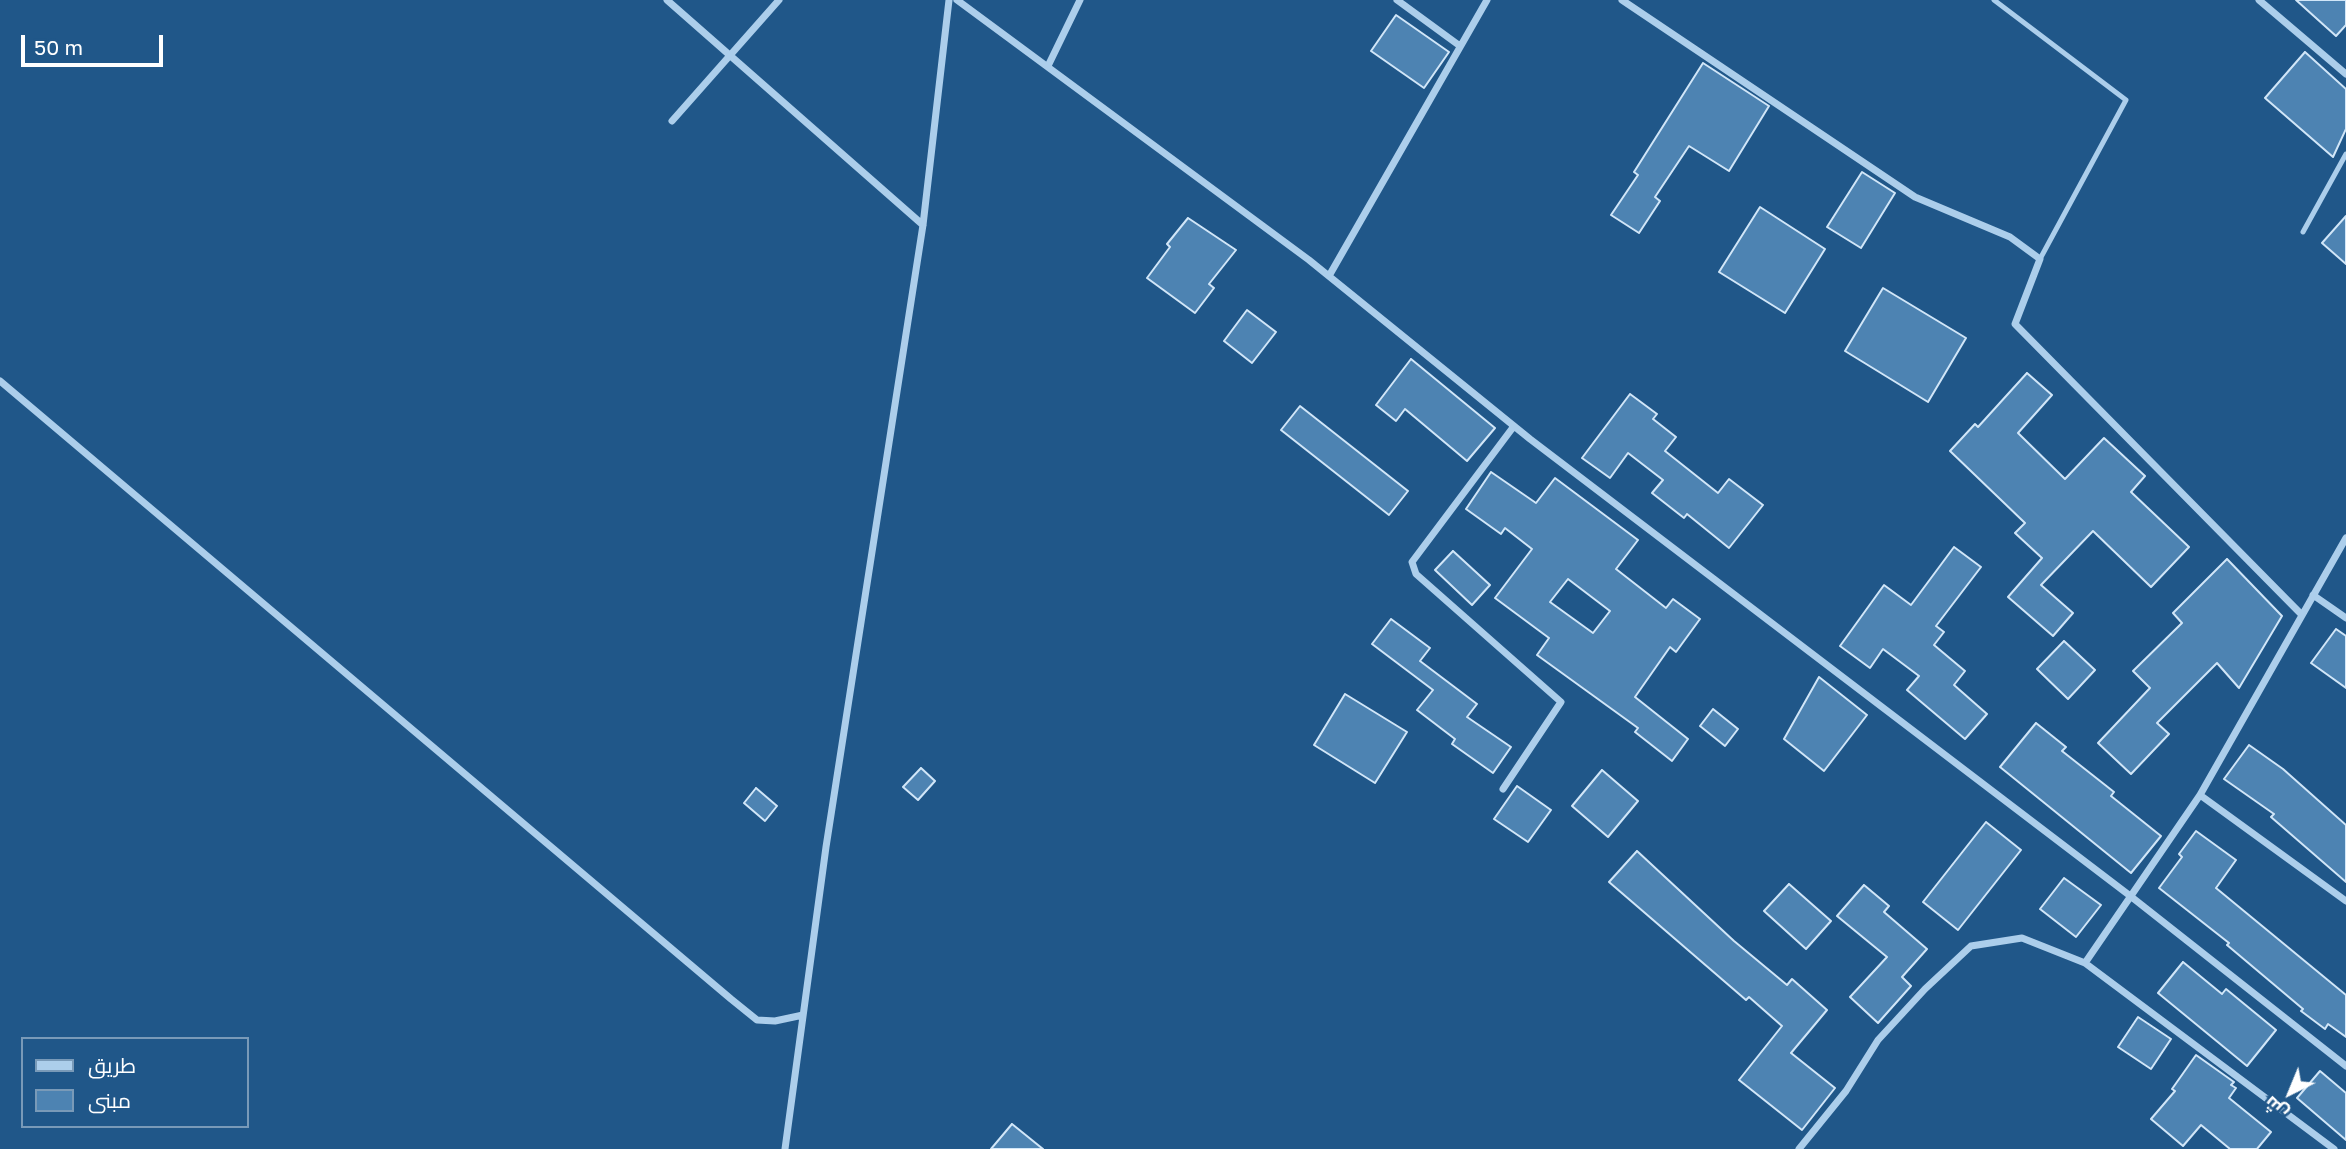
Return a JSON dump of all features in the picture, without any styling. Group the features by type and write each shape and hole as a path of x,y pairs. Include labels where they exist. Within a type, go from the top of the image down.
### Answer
{"street":[{"path":"667,0 923,225"},
{"path":"672,121 779,0"},
{"path":"785,1149 826,847 923,225 948,0"},
{"path":"957,0 1329,276 1514,426 2129,895 2346,1066"},
{"path":"1048,66 1080,0"},
{"path":"1397,0 1460,46"},
{"path":"1329,276 1487,0"},
{"path":"1622,0 1915,197 2010,237 2040,259 2015,324 2301,614"},
{"path":"2259,0 2346,74"},
{"path":"0,381 757,1020 775,1021 803,1015"},
{"path":"1503,789 1561,702 1416,574 1412,562 1514,426"},
{"path":"2085,963 2200,794 2346,538"},
{"path":"2313,595 2346,618"},
{"path":"2200,794 2346,901"},
{"path":"1799,1149 1846,1091 1878,1040 1925,989 1971,946 2022,938 2085,963 2334,1149"}],"lane":[{"path":"1994,0 2126,100 2040,259"},
{"path":"2303,232 2346,154"}],"building":[{"path":"2296,0 2346,0 2346,25 2336,36"},
{"path":"1396,15 1449,52 1424,88 1371,51"},
{"path":"2305,52 2346,89 2346,129 2333,157 2265,98"},
{"path":"1703,63 1769,106 1729,171 1689,146 1655,197 1660,201 1639,233 1611,215 1638,175 1634,172"},
{"path":"1862,172 1895,193 1861,248 1827,227"},
{"path":"1760,207 1825,249 1785,313 1719,272"},
{"path":"2346,216 2346,264 2322,243"},
{"path":"1188,218 1236,250 1209,284 1214,288 1195,313 1147,278 1170,247 1167,244"},
{"path":"1883,288 1966,338 1928,402 1845,351"},
{"path":"1247,310 1276,332 1252,363 1224,341"},
{"path":"1411,359 1495,428 1467,461 1405,409 1396,421 1376,405"},
{"path":"2027,373 2052,395 2018,433 2065,479 2104,438 2145,476 2131,492 2189,547 2151,587 2093,531 2041,585 2073,613 2053,636 2008,597 2042,558 2015,533 2025,523 1950,451 1975,424 1978,427"},
{"path":"1630,394 1657,414 1653,419 1676,437 1665,451 1718,493 1729,479 1763,505 1729,548 1687,514 1684,518 1652,493 1663,480 1628,453 1610,478 1582,458"},
{"path":"1300,406 1408,491 1389,515 1281,430"},
{"path":"1491,472 1536,503 1555,478 1638,540 1616,569 1666,608 1673,599 1700,619 1676,652 1670,647 1635,697 1688,739 1672,761 1635,732 1638,728 1537,655 1549,638 1495,598 1532,549 1505,528 1501,534 1466,509","holes":["1568,579 1610,611 1593,633 1550,602"]},
{"path":"1954,547 1981,567 1936,626 1944,632 1934,645 1965,671 1954,685 1987,714 1965,739 1907,690 1919,676 1883,649 1870,668 1840,646 1884,585 1911,605"},
{"path":"1453,551 1490,585 1472,605 1435,570"},
{"path":"2227,559 2282,616 2239,688 2217,663 2157,723 2169,734 2131,774 2098,743 2150,688 2133,671 2182,623 2173,613"},
{"path":"1391,619 1430,648 1420,661 1477,704 1467,717 1511,747 1493,773 1452,744 1455,739 1417,710 1433,690 1372,644"},
{"path":"2336,629 2346,636 2346,688 2311,663"},
{"path":"2064,641 2095,670 2068,699 2037,669"},
{"path":"1819,677 1867,715 1824,771 1784,739"},
{"path":"1345,694 1407,732 1375,783 1314,745"},
{"path":"1713,709 1738,729 1725,746 1700,726"},
{"path":"2036,723 2066,747 2062,751 2114,792 2111,796 2161,836 2131,873 2000,767"},
{"path":"2249,745 2283,769 2346,825 2346,882 2271,817 2274,814 2224,779"},
{"path":"921,768 935,781 918,800 903,787"},
{"path":"1602,770 1638,801 1608,837 1572,806"},
{"path":"1517,786 1551,810 1528,842 1494,819"},
{"path":"756,788 777,806 765,821 744,803"},
{"path":"1986,822 2021,850 1958,930 1923,902"},
{"path":"2196,831 2236,860 2216,888 2346,995 2346,1037 2328,1024 2325,1029 2301,1011 2303,1009 2227,945 2229,943 2159,888 2182,857 2179,854"},
{"path":"1637,851 1734,941 1787,985 1792,979 1827,1010 1791,1053 1835,1088 1802,1130 1739,1080 1782,1026 1749,997 1746,1000 1609,882"},
{"path":"2064,878 2101,905 2076,937 2040,909"},
{"path":"1789,884 1831,921 1806,949 1764,911"},
{"path":"1864,885 1889,906 1884,912 1927,949 1902,977 1911,986 1878,1023 1850,997 1887,957 1837,916"},
{"path":"2183,962 2222,994 2226,989 2276,1030 2247,1066 2158,993"},
{"path":"2138,1017 2171,1039 2151,1069 2118,1047"},
{"path":"2196,1055 2234,1082 2231,1085 2236,1088 2229,1098 2271,1132 2257,1149 2230,1149 2201,1125 2183,1146 2151,1119 2175,1091 2172,1089"},
{"path":"2320,1071 2346,1093 2346,1140 2297,1098"},
{"path":"1012,1124 1043,1149 991,1149"}]}
